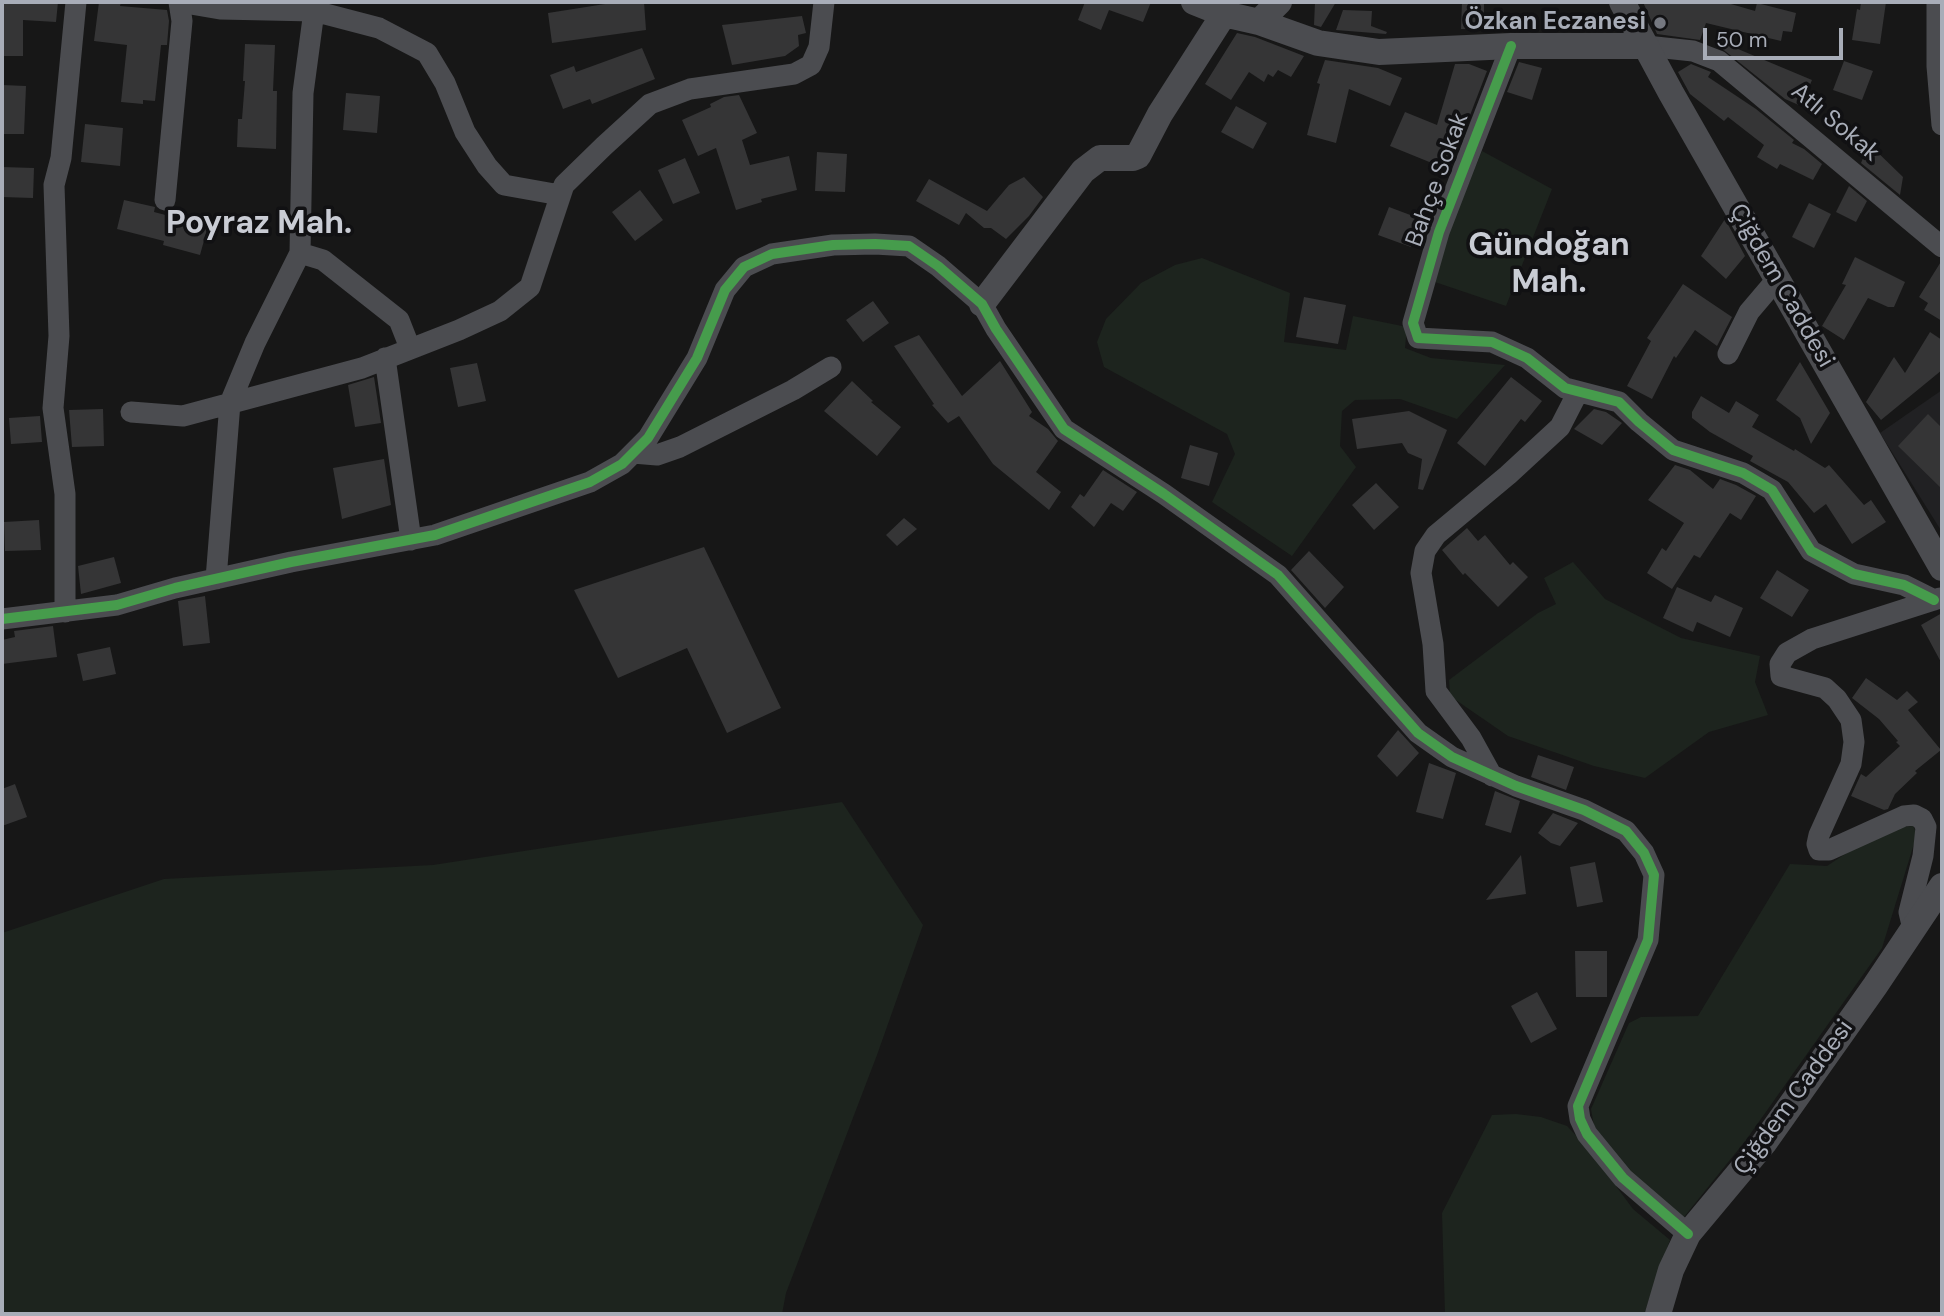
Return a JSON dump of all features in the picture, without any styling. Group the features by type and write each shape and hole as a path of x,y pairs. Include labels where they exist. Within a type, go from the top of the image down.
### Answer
{"street":[{"path":"65,612 65,494 53,408 59,336 54,185 61,158 76,2"},
{"path":"165,200 183,21 179,2 220,9 314,11 379,28 427,53 445,83 465,132 487,166 504,185 561,195"},
{"path":"131,412 183,416 362,368 500,311 530,287 564,185 650,104 690,89 793,74 811,65 819,47 824,2"},
{"path":"1194,2 1318,43 1380,52 1511,46 1646,46"},
{"path":"1259,22 1279,2"},
{"name":"Çiğdem Caddesi","path":"1622,2 1942,568"},
{"path":"1937,2 1942,125"},
{"path":"216,579 230,403 255,343 300,253 303,93 314,11"},
{"path":"982,304 1083,171 1100,158 1138,156 1184,74 1224,14"},
{"name":"Bahçe Sokak","path":"1511,46 1439,232 1413,323 1414,331 1418,338 1492,342 1527,359 1565,388 1578,392"},
{"name":"Atlı Sokak","path":"1646,46 1693,51 1719,61 1942,247"},
{"path":"2,619 117,605 216,579 435,535 590,482 622,464 648,438 697,359 725,290 744,267 772,254 834,245 909,246 982,304 1064,429 1164,494 1278,575 1418,733 1452,757 1492,776 1584,810 1626,831 1644,853 1654,875 1653,906 1647,940 1578,1106 1587,1134 1623,1178 1688,1234"},
{"path":"300,253 324,260 399,320 410,348"},
{"path":"1728,354 1749,312 1777,279"},
{"path":"385,358 411,540"},
{"path":"634,453 657,455 680,447 793,390 831,367"},
{"path":"1492,776 1471,738 1436,691 1433,644 1421,573 1425,551 1436,535 1560,427 1578,392 1619,401 1639,422 1673,450 1743,473 1772,490 1811,551 1854,573 1904,585 1938,599"},
{"path":"1913,929 1909,912 1923,856 1926,827 1922,819 1914,815 1904,816 1829,850 1819,850 1819,835 1852,764 1854,743 1851,720 1837,699 1825,688 1781,676 1779,670 1787,653 1812,639 1938,599"},
{"name":"Çiğdem Caddesi","path":"1658,1314 1671,1270 1688,1234 1764,1143 1942,886"}],"shaded area":[{"path":"1482,151 1552,189 1506,306 1429,280"},
{"path":"1202,258 1290,293 1284,342 1346,350 1353,316 1407,327 1405,348 1431,358 1505,365 1457,419 1400,399 1355,400 1342,411 1340,446 1356,467 1292,556 1212,502 1235,454 1227,434 1104,367 1097,342 1106,319 1141,283 1175,265"},
{"path":"1942,390 1942,532 1880,433"},
{"path":"1573,562 1605,599 1681,638 1760,656 1755,682 1768,715 1709,732 1645,778 1594,766 1508,736 1450,696 1449,680 1538,613 1556,604 1544,578"},
{"path":"842,802 923,925 877,1055 786,1293 782,1314 2,1314 2,933 164,879 433,865"},
{"path":"1913,826 1917,834 1882,948 1746,1140 1684,1217 1633,1180 1594,1126 1591,1109 1629,1023 1641,1017 1698,1016 1790,864 1827,866 1866,840 1902,827"},
{"path":"1492,1115 1541,1117 1567,1126 1587,1147 1633,1209 1670,1240 1644,1314 1445,1314 1442,1213"}],"building":[{"path":"2,2 58,2 56,22 23,20 23,56 2,56"},
{"path":"99,2 121,2 120,6 167,10 167,45 161,45 155,101 143,100 143,104 121,102 127,45 94,41"},
{"path":"604,2 644,2 646,30 552,43 548,13 605,4"},
{"path":"1085,2 1151,2 1143,22 1109,10 1101,30 1078,20"},
{"path":"1315,2 1336,2 1321,27 1314,25"},
{"path":"1462,2 1484,2 1484,29 1461,29"},
{"path":"1643,2 1724,2 1755,11 1757,3 1796,13 1792,32 1783,31 1781,41 1706,23 1700,40 1657,34"},
{"path":"1861,2 1886,2 1880,44 1852,40 1857,9 1860,10"},
{"path":"1343,10 1372,11 1371,26 1387,32 1386,34 1336,30"},
{"path":"802,16 806,33 798,35 799,46 785,56 732,65 722,25"},
{"path":"1237,33 1304,56 1291,77 1278,70 1273,77 1268,74 1264,82 1249,72 1231,100 1205,84"},
{"path":"245,44 275,45 273,91 277,91 276,149 237,147 238,119 242,119 245,81"},
{"path":"1726,44 1812,80 1801,106 1785,99 1720,47"},
{"path":"642,48 655,79 592,104 590,99 563,109 550,75 574,66 576,72"},
{"path":"1325,60 1378,68 1402,78 1390,106 1349,89 1336,143 1307,135 1320,84 1317,83"},
{"path":"1844,61 1873,71 1862,100 1833,90"},
{"path":"1519,62 1542,68 1532,100 1507,92"},
{"path":"1455,64 1469,64 1487,71 1449,170 1390,146 1405,112 1437,125"},
{"path":"1691,64 1711,72 1708,77 1756,109 1794,140 1792,143 1822,164 1813,180 1780,164 1777,169 1757,157 1764,145 1728,117 1724,121 1690,94 1678,72"},
{"path":"2,85 26,86 24,134 2,134"},
{"path":"346,93 380,96 377,133 343,130"},
{"path":"739,95 757,133 742,140 750,165 789,156 797,190 761,199 762,202 736,210 716,148 698,156 682,120 711,107 710,104 724,97"},
{"path":"1236,106 1267,123 1253,149 1221,132"},
{"path":"85,124 123,128 120,166 81,162"},
{"path":"1869,144 1903,177 1900,195 1861,163"},
{"path":"817,152 847,154 845,192 815,191"},
{"path":"685,158 700,193 673,204 658,170"},
{"path":"2,167 34,168 33,198 2,197"},
{"path":"1024,177 1043,197 1006,239 991,228 984,228 966,213 959,225 916,201 929,179 987,211 1009,185"},
{"path":"1849,186 1867,201 1856,222 1836,212"},
{"path":"640,190 663,220 635,241 612,212"},
{"path":"124,200 155,207 154,212 208,226 200,255 163,245 164,241 117,229"},
{"path":"1809,203 1831,214 1814,248 1792,237"},
{"path":"1389,207 1421,219 1411,247 1378,235"},
{"path":"1725,219 1745,256 1726,279 1701,256"},
{"path":"1855,257 1905,282 1894,307 1868,298 1844,340 1822,326 1846,285 1842,284"},
{"path":"1942,260 1942,321 1924,310 1928,303 1919,297"},
{"path":"1683,284 1732,317 1717,346 1695,330 1676,358 1674,356 1652,399 1627,386 1651,341 1647,338"},
{"path":"1304,297 1346,305 1338,344 1296,337"},
{"path":"873,301 889,323 863,342 846,320"},
{"path":"1930,332 1942,340 1942,370 1881,420 1866,402 1894,357 1905,373"},
{"path":"919,335 962,396 1000,361 1032,412 1029,416 1048,429 1058,441 1036,472 1061,492 1049,510 993,464 959,416 948,423 932,405 934,404 894,346"},
{"path":"1800,362 1830,413 1811,444 1800,418 1776,400"},
{"path":"477,363 486,401 458,407 450,368"},
{"path":"374,377 381,423 355,427 348,385"},
{"path":"1511,377 1542,401 1525,422 1521,419 1485,466 1457,443"},
{"path":"852,381 873,401 871,402 901,427 877,456 824,411"},
{"path":"1701,396 1729,413 1736,401 1759,415 1752,427 1825,468 1829,465 1864,505 1871,500 1886,522 1852,544 1826,504 1814,513 1788,482 1750,461 1753,456 1710,432 1692,418 1692,412"},
{"path":"103,409 104,446 72,447 69,410"},
{"path":"1594,409 1606,412 1622,423 1602,445 1574,429"},
{"path":"1409,411 1447,430 1423,490 1418,489 1422,459 1408,453 1402,443 1357,449 1352,419"},
{"path":"1928,414 1942,428 1942,489 1898,446"},
{"path":"40,416 42,442 11,444 9,418"},
{"path":"1190,445 1218,453 1209,486 1181,478"},
{"path":"384,459 391,505 342,519 333,468"},
{"path":"1675,465 1690,470 1713,489 1720,479 1756,496 1741,520 1730,513 1700,558 1694,555 1672,589 1647,573 1662,548 1666,551 1684,523 1648,500"},
{"path":"1103,470 1137,492 1123,511 1111,503 1094,527 1071,507 1080,494 1084,497"},
{"path":"1376,483 1399,507 1374,530 1352,505"},
{"path":"904,518 917,529 897,546 886,535"},
{"path":"39,520 41,550 5,551 4,522"},
{"path":"1467,528 1478,541 1485,535 1510,565 1513,562 1528,577 1498,607 1465,573 1463,575 1442,550"},
{"path":"704,547 781,708 727,733 687,648 618,678 574,590"},
{"path":"1309,551 1344,587 1325,608 1291,570"},
{"path":"114,557 121,583 81,594 78,566"},
{"path":"1777,570 1809,590 1792,617 1760,598"},
{"path":"1677,587 1711,602 1715,595 1743,608 1730,637 1697,622 1693,632 1663,618"},
{"path":"205,596 210,643 183,646 178,601"},
{"path":"1942,613 1942,664 1921,625"},
{"path":"53,626 57,657 2,664 2,640 15,637 14,631"},
{"path":"110,647 116,674 83,681 77,654"},
{"path":"1866,678 1897,700 1907,691 1918,702 1908,710 1941,750 1915,771 1917,773 1895,794 1888,809 1884,810 1851,796 1861,774 1866,777 1900,746 1879,719 1852,698"},
{"path":"1398,730 1419,753 1397,777 1377,756"},
{"path":"1538,755 1574,767 1566,790 1531,777"},
{"path":"1429,763 1456,773 1443,819 1416,812"},
{"path":"15,784 27,817 2,826 2,789"},
{"path":"1495,791 1520,801 1511,833 1485,825"},
{"path":"1553,813 1578,823 1560,846 1538,833"},
{"path":"1521,855 1526,894 1486,900"},
{"path":"1595,862 1603,902 1577,907 1570,867"},
{"path":"1575,951 1607,951 1607,997 1576,997"},
{"path":"1537,992 1557,1029 1531,1043 1511,1006"}],"cycle path":[{"path":"1511,46 1439,232 1413,323 1418,338 1492,342 1527,358 1565,388 1619,402 1673,450 1743,473 1772,490 1811,551 1854,574 1904,585 1934,600"},
{"path":"2,619 117,605 175,588 291,562 435,535 590,482 622,464 648,438 697,358 725,290 744,267 772,254 833,245 909,246 938,266 982,304 1064,429 1164,494 1278,575 1418,733 1452,757 1516,786 1584,810 1626,831 1644,853 1654,875 1648,940 1578,1106 1587,1134 1623,1178 1688,1234"}],"place":[{"name":"Özkan Eczanesi","path":"1660,23"}],"district":[{"name":"Poyraz Mah.","path":"259,225"},
{"name":"Gündoğan Mah.","path":"1549,266"}]}
